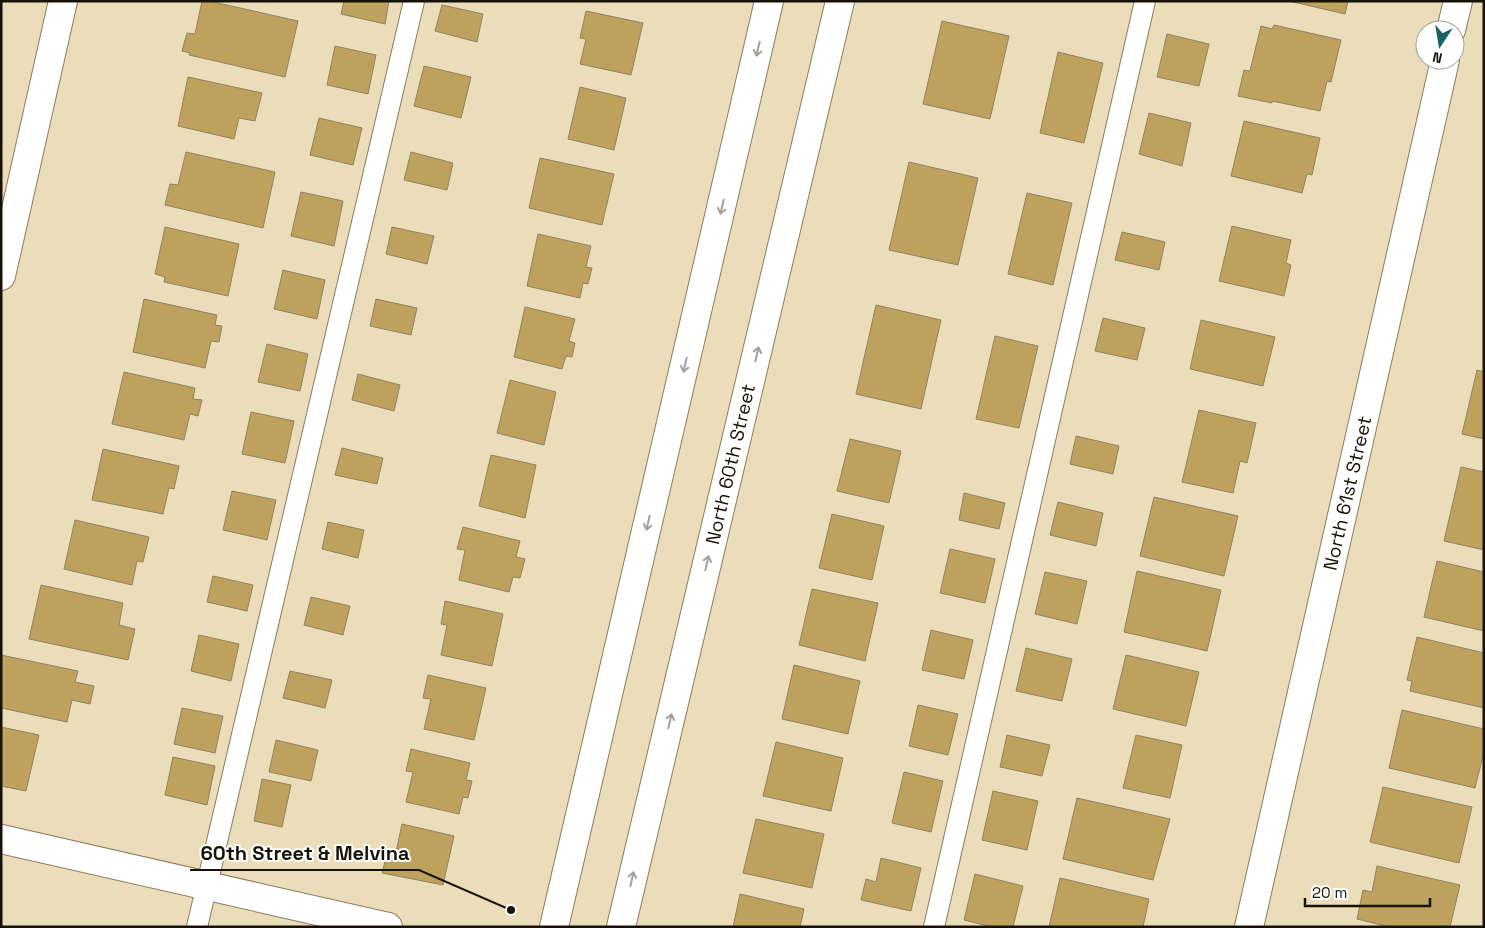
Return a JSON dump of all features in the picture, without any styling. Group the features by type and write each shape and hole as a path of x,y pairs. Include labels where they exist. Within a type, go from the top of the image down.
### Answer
{"main road":[{"path":"1,276 63,1"},
{"path":"554,927 770,1"},
{"name":"North 60th Street","path":"621,927 840,1"},
{"path":"1454,20 1458,1"},
{"name":"North 61st Street","path":"1249,927 1443,70"},
{"path":"1,839 388,927"}],"lane":[{"path":"197,927 414,1"},
{"path":"934,927 1145,1"}],"building":[{"path":"202,1 298,21 285,77 189,55 190,53 182,51 187,33 195,34"},
{"path":"344,1 389,1 385,24 341,14"},
{"path":"1289,1 1348,1 1345,14"},
{"path":"442,5 483,14 477,42 435,31"},
{"path":"586,11 643,23 631,75 580,64 586,39 580,38"},
{"path":"942,21 1009,36 990,119 923,104"},
{"path":"1274,25 1341,40 1331,82 1327,81 1320,111 1238,96 1244,70 1250,71 1261,26 1272,29"},
{"path":"1167,34 1209,44 1199,86 1157,77"},
{"path":"335,46 376,55 368,94 327,85"},
{"path":"1058,52 1103,63 1084,143 1040,133"},
{"path":"424,66 471,77 461,118 414,106"},
{"path":"188,77 262,93 255,121 239,118 234,139 178,126"},
{"path":"580,87 626,98 614,150 568,139"},
{"path":"1149,113 1191,123 1182,166 1139,154"},
{"path":"319,118 362,128 353,165 310,155"},
{"path":"1244,121 1320,138 1312,175 1307,174 1302,193 1231,176"},
{"path":"186,152 275,172 263,228 165,205 170,184 178,185"},
{"path":"411,152 453,163 447,190 404,180"},
{"path":"540,158 614,174 602,225 529,208"},
{"path":"909,162 978,178 958,265 889,250"},
{"path":"301,192 343,201 334,246 291,236"},
{"path":"1027,193 1072,203 1053,285 1008,274"},
{"path":"1232,226 1291,240 1286,263 1291,265 1284,296 1219,281"},
{"path":"165,227 239,244 228,296 164,282 165,277 155,274"},
{"path":"392,227 434,236 427,264 386,254"},
{"path":"1122,232 1165,242 1159,270 1115,260"},
{"path":"538,234 591,246 586,267 592,268 588,284 583,283 580,298 527,286"},
{"path":"283,270 325,280 317,319 274,309"},
{"path":"144,299 217,315 215,325 222,326 219,342 211,341 205,368 133,352"},
{"path":"376,299 417,308 411,335 370,326"},
{"path":"876,305 941,320 921,409 856,394"},
{"path":"525,307 575,319 569,341 575,343 572,357 566,356 562,369 514,357"},
{"path":"1103,318 1145,328 1137,360 1095,351"},
{"path":"1201,320 1275,337 1263,386 1190,369"},
{"path":"995,336 1038,346 1019,428 976,419"},
{"path":"267,344 308,354 300,391 258,382"},
{"path":"1477,370 1484,372 1484,439 1462,434"},
{"path":"124,372 195,388 193,399 202,400 198,416 190,414 184,440 112,424"},
{"path":"358,374 400,385 394,411 352,400"},
{"path":"510,380 556,392 544,445 497,433"},
{"path":"1199,410 1256,423 1247,463 1240,461 1233,493 1182,482"},
{"path":"251,412 294,421 285,463 242,454"},
{"path":"1076,436 1119,446 1113,474 1070,464"},
{"path":"850,439 901,451 889,503 837,491"},
{"path":"342,448 383,458 377,484 335,475"},
{"path":"103,449 179,466 174,489 169,488 163,514 92,500"},
{"path":"491,455 536,465 525,518 479,506"},
{"path":"1461,467 1484,472 1484,550 1444,541"},
{"path":"232,491 276,500 267,540 223,530"},
{"path":"964,493 1005,503 999,529 959,520"},
{"path":"1154,497 1238,516 1224,576 1140,556"},
{"path":"1058,502 1103,513 1096,546 1050,535"},
{"path":"832,514 884,526 872,580 819,568"},
{"path":"75,520 149,537 143,562 137,561 132,585 64,569"},
{"path":"328,522 364,530 358,558 322,549"},
{"path":"463,527 520,541 516,557 525,559 520,578 513,577 509,592 459,580 465,550 457,549"},
{"path":"950,549 995,559 985,603 940,593"},
{"path":"1437,561 1484,572 1484,631 1424,617"},
{"path":"1137,571 1221,590 1207,651 1124,632"},
{"path":"1045,572 1087,581 1077,624 1035,614"},
{"path":"213,576 253,585 247,611 207,602"},
{"path":"41,585 123,603 119,625 135,629 128,660 29,639"},
{"path":"812,589 878,603 865,661 799,645"},
{"path":"311,597 350,606 343,635 304,625"},
{"path":"445,601 503,614 492,666 441,655 447,625 441,624"},
{"path":"931,630 973,640 964,679 922,670"},
{"path":"199,635 239,644 231,681 191,671"},
{"path":"1417,637 1484,653 1484,708 1410,691 1412,681 1407,680"},
{"path":"1026,648 1072,659 1062,701 1016,691"},
{"path":"1,655 78,671 75,682 94,686 90,704 72,700 67,722 1,708"},
{"path":"1126,655 1199,672 1186,726 1113,709"},
{"path":"794,665 860,681 848,734 782,719"},
{"path":"290,671 332,680 325,708 283,698"},
{"path":"428,675 486,688 474,740 424,729 431,699 423,698"},
{"path":"918,705 958,714 948,755 909,746"},
{"path":"182,708 223,716 215,753 174,744"},
{"path":"1402,710 1484,729 1484,752 1475,788 1389,768"},
{"path":"1,727 39,735 26,791 1,786"},
{"path":"1007,735 1050,745 1042,776 1000,767"},
{"path":"1136,735 1182,745 1170,798 1123,788"},
{"path":"276,740 318,750 311,781 269,772"},
{"path":"776,742 843,758 831,811 763,796"},
{"path":"411,749 470,763 466,780 472,781 468,798 463,797 459,814 406,802 413,772 406,771"},
{"path":"173,757 215,766 207,805 165,795"},
{"path":"904,772 943,781 931,832 892,823"},
{"path":"262,779 291,785 282,827 254,821"},
{"path":"1383,787 1472,807 1459,863 1370,842"},
{"path":"993,791 1038,801 1027,850 982,840"},
{"path":"1077,798 1170,819 1153,880 1063,859"},
{"path":"756,819 824,834 812,888 743,873"},
{"path":"402,824 454,836 443,885 382,873 388,850 396,852"},
{"path":"881,858 921,868 911,911 861,900 866,879 876,882"},
{"path":"1377,866 1460,885 1450,927 1389,927 1357,919 1363,890 1372,892"},
{"path":"975,874 1023,886 1013,927 992,927 964,920"},
{"path":"1060,878 1149,899 1143,927 1049,927"},
{"path":"740,894 804,909 800,927 733,927"}],"place":[{"name":"60th Street & Melvina","path":"511,910"}]}
